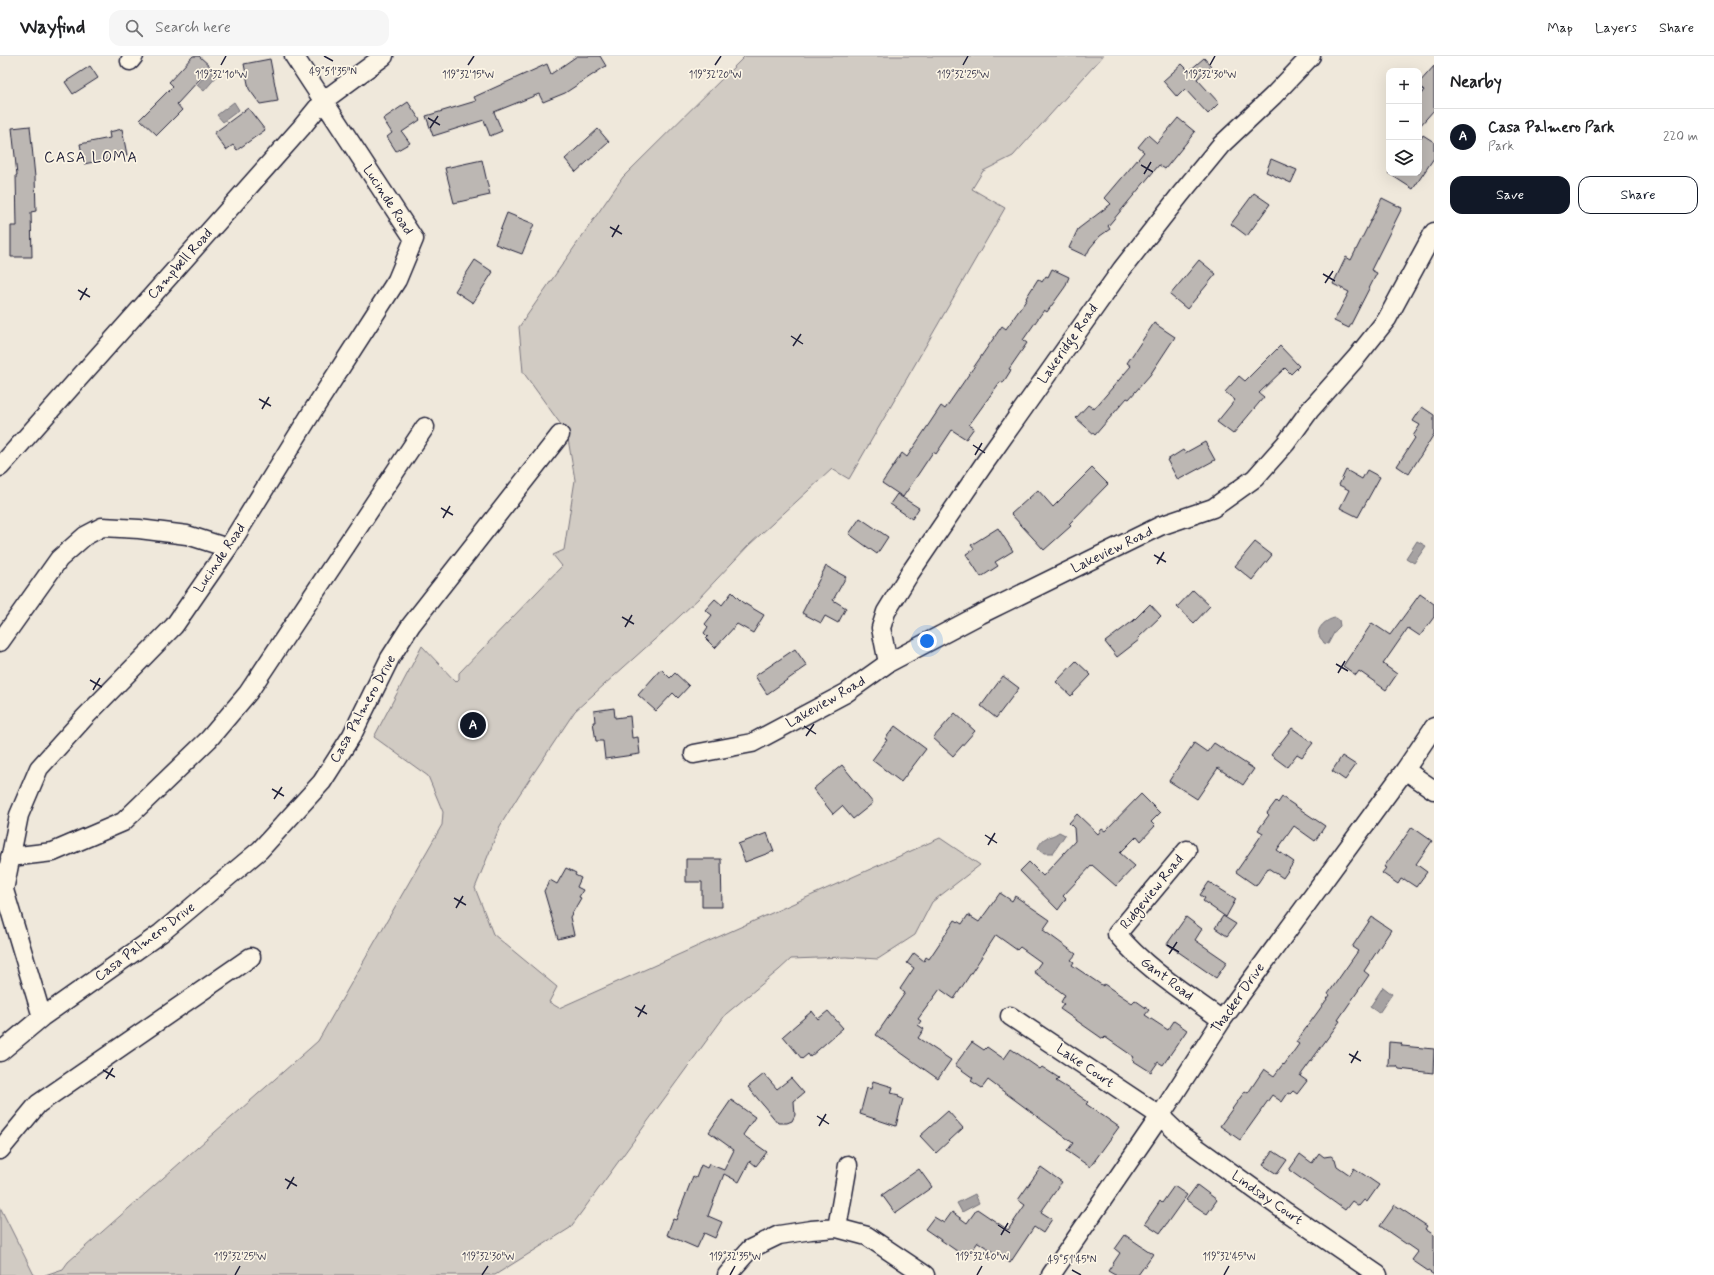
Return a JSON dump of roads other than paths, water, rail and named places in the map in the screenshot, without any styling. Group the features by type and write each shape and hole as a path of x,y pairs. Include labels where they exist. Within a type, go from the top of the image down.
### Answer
{"street":[{"path":"294,56 323,101"},
{"name":"Campbell Road","path":"0,467 273,160 323,101 384,56"},
{"name":"Lakeridge Road","path":"888,663 881,628 886,612 910,573 992,451 1118,274 1180,195 1221,145 1273,96 1311,56"},
{"name":"Lucinde Road","path":"42,1017 4,890 19,815 39,768 85,717 174,626 228,548 312,412 397,280 414,239 323,101"},
{"name":"Lakeview Road","path":"694,754 752,743 846,693 888,663 981,614 1160,526 1213,508 1255,478 1286,443 1310,410 1356,358 1387,319 1434,232"},
{"path":"10,857 53,852 123,822 209,739 248,693 425,427"},
{"name":"Casa Palmero Drive","path":"0,1052 42,1017 161,933 216,888 260,850 322,782 352,736 390,658 411,625 560,435"},
{"path":"0,642 59,559 85,536 102,527 139,529 187,535 228,548"},
{"name":"Thacker Drive","path":"1051,1275 1160,1116 1222,1020 1405,770 1434,727"},
{"path":"1405,770 1434,790"},
{"name":"Ridgeview Road","path":"1117,934 1187,850"},
{"name":"Gant Road","path":"1117,934 1132,952 1222,1020"},
{"path":"0,1150 38,1104 251,957"},
{"name":"Lake Court","path":"1010,1016 1160,1116"},
{"name":"Lindsay Court","path":"1160,1116 1182,1137 1224,1168 1378,1275"},
{"path":"837,1228 848,1165"},
{"path":"727,1275 750,1248 779,1235 837,1228 867,1236 926,1275"}],"place":[{"name":"Casa Palmero Park","path":"473,725"}],"district":[{"name":"CASA LOMA","path":"91,158"}]}
